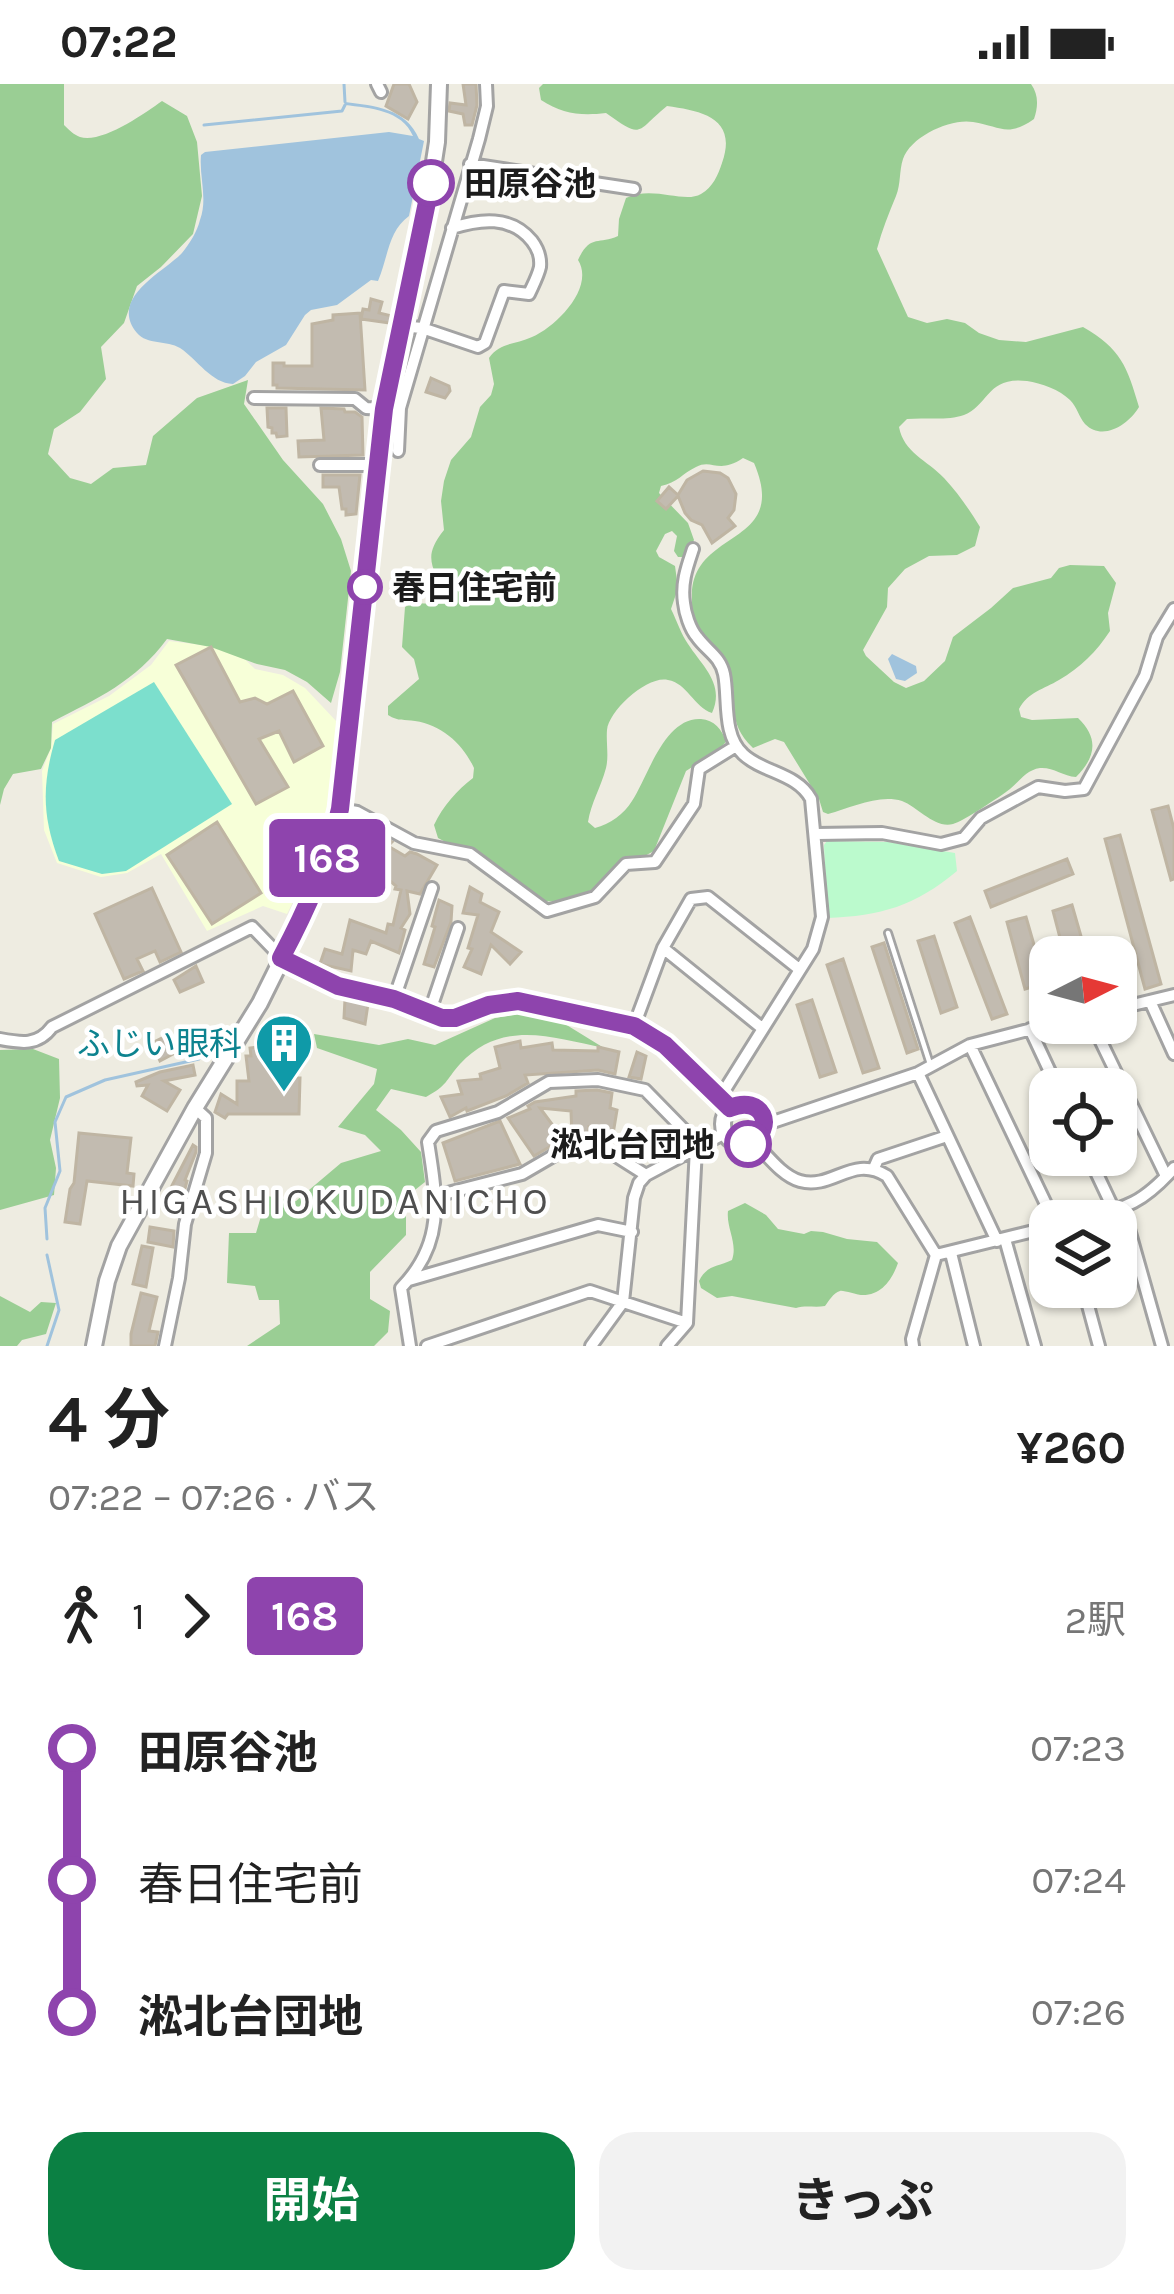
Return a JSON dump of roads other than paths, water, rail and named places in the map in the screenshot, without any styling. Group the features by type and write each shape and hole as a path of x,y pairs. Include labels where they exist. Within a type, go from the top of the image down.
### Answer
{"street":[{"path":"94,1346 106,1281 119,1246 260,1003 324,868 340,809 384,409 431,181 439,84"},
{"path":"398,451 400,408 487,106 486,84"},
{"path":"470,164 634,189"},
{"path":"400,326 422,328 478,347 485,343 505,291 529,294 539,271 538,250 524,232 505,222 471,222 452,228"},
{"path":"254,398 355,399 366,408 384,409"},
{"path":"320,465 377,465"},
{"path":"0,1039 36,1041 52,1027 252,927 281,958 338,986 394,999 429,1014 455,1018 489,1005 518,1001 634,1026 665,1045 724,1103 750,1104 761,1112 760,1138 748,1144 734,1143 725,1133 724,1103 762,1028 813,949 822,917 817,834 807,791 745,756 736,746 724,674 718,658 694,635 684,605 684,575 693,549"},
{"path":"817,834 882,833 941,844 964,838 981,818 1038,787 1084,789 1138,690 1157,637 1174,609"},
{"path":"340,809 357,812 414,843 470,854 548,911 595,897 626,864 655,862 694,804 699,769 736,746"},
{"path":"394,999 432,888"},
{"path":"634,1026 663,947 691,899 708,897 800,968"},
{"path":"429,1014 458,928"},
{"path":"663,947 762,1028"},
{"path":"1137,1004 1174,995"},
{"path":"1150,1001 1174,1054"},
{"path":"764,1125 918,1073 970,1046 1029,1029"},
{"path":"1103,1044 1171,1174 1137,1201"},
{"path":"970,1046 1041,1200"},
{"path":"918,1073 1001,1240 1035,1346"},
{"path":"410,1346 401,1288 432,1239 437,1217 428,1142 436,1131 498,1112 549,1082 598,1080 645,1090 696,1148 687,1323 667,1346"},
{"path":"166,1346 185,1224 208,1142 206,1118 195,1108"},
{"path":"591,1346 623,1302 639,1183 725,1133"},
{"path":"874,1168 878,1159 947,1136"},
{"path":"754,1142 785,1174 806,1183 864,1166 887,1176 936,1255 913,1346"},
{"path":"436,1196 522,1174 565,1149 584,1145 605,1149 646,1175"},
{"path":"409,1280 598,1225 632,1232"},
{"path":"936,1255 1029,1231"},
{"path":"951,1253 974,1346"},
{"path":"1137,1266 1162,1346"},
{"path":"427,1346 590,1291 687,1323"},
{"path":"1089,1308 1099,1346"}],"lane":[{"path":"888,933 931,1066"}],"waterway":[{"path":"344,84 345,102"},
{"path":"204,125 342,111 345,105"},
{"path":"47,1239 45,1208 60,1171 55,1122 66,1097 105,1080 199,1059"},
{"path":"47,1255 59,1310 47,1346"}],"place":[{"name":"田原谷池","path":"431,183"},
{"name":"春日住宅前","path":"365,587"},
{"name":"ふじい眼科","path":"284,1094"},
{"name":"淞北台団地","path":"748,1144"}],"district":[{"name":"HIGASHIOKUDANICHO","path":"335,1200"}]}
